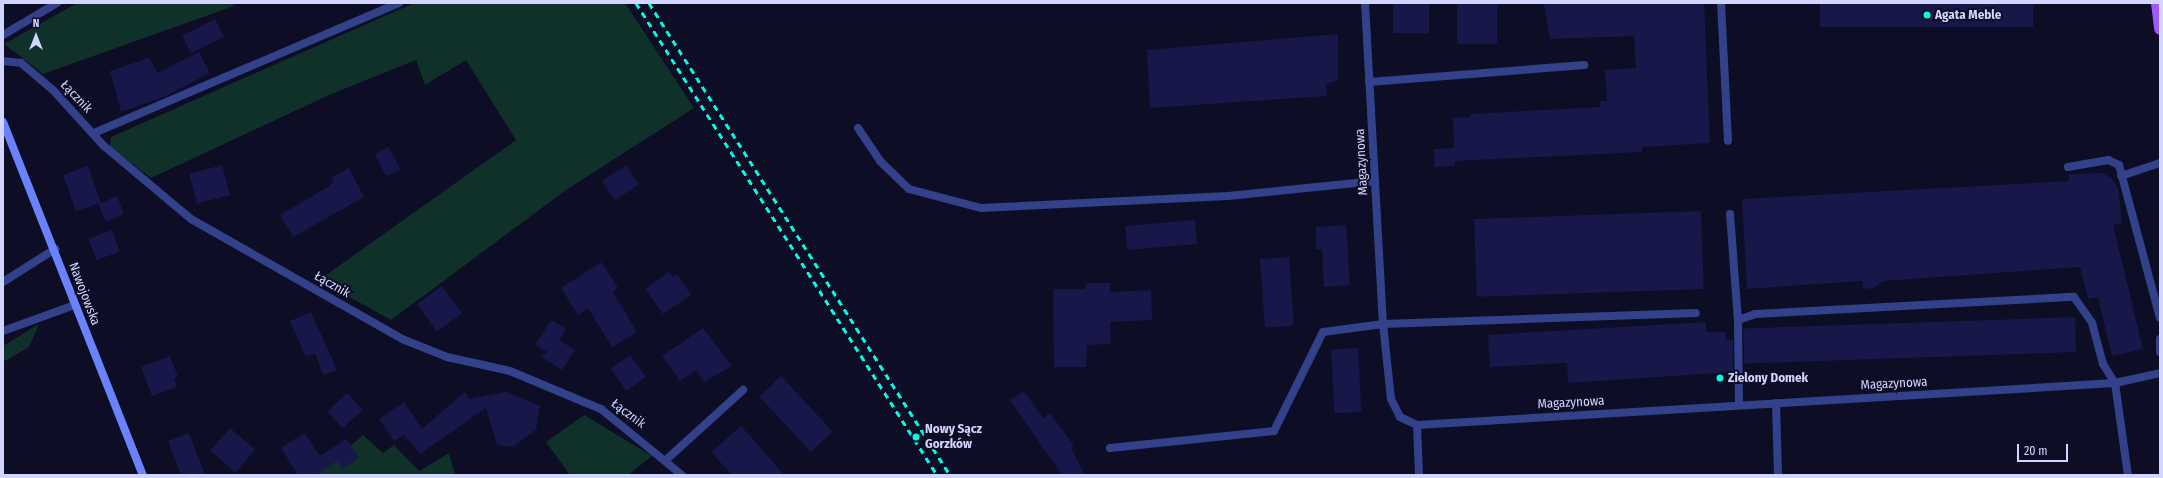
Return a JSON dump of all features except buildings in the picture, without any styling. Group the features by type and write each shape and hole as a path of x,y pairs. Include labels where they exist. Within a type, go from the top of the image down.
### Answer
{"main road":[{"path":"2157,3 2160,29"}],"street":[{"path":"3,34 57,3"},
{"path":"94,133 398,3"},
{"name":"Magazynowa","path":"1365,3 1383,324 1391,399 1400,417 1417,425 2115,383 2160,373"},
{"path":"1721,3 1728,141"},
{"name":"Łącznik","path":"3,61 21,63 94,133 104,146 191,219 402,339 447,357 510,371 601,409 667,459 682,475"},
{"path":"1370,82 1584,65"},
{"name":"Nawojowska","path":"3,122 55,249 75,305 143,475"},
{"path":"858,128 880,161 909,189 981,208 1228,196 1375,181"},
{"path":"2068,166 2108,160 2119,165 2160,318"},
{"path":"2121,176 2160,163"},
{"path":"1730,214 1738,320 1739,405"},
{"path":"3,282 55,249"},
{"path":"1738,320 1755,314 2074,297 2092,323 2103,364 2115,383 2128,475"},
{"path":"3,331 75,305"},
{"path":"1110,448 1274,431 1322,332 1383,324 1696,313"},
{"path":"2160,339 2160,352"},
{"path":"667,459 743,390"},
{"path":"1776,403 1778,475"},
{"path":"1417,425 1419,475"}],"green space":[{"path":"77,3 232,3 234,6 43,74 4,44"},
{"path":"414,3 625,3 694,108 566,190 391,320 319,280 516,140 466,60 425,85 416,60 329,95 151,178 110,147 111,137"},
{"path":"39,324 29,347 3,362 3,346"},
{"path":"584,415 652,456 628,475 570,475 546,442"},
{"path":"363,435 383,453 394,445 419,471 449,453 455,475 316,475"}],"railway":[{"path":"636,3 937,475"},
{"path":"649,3 950,475"}],"place":[{"name":"Agata Meble","path":"1927,15"},
{"name":"Zielony Domek","path":"1720,378"},
{"name":"Nowy Sącz Gorzków","path":"916,437"}]}
